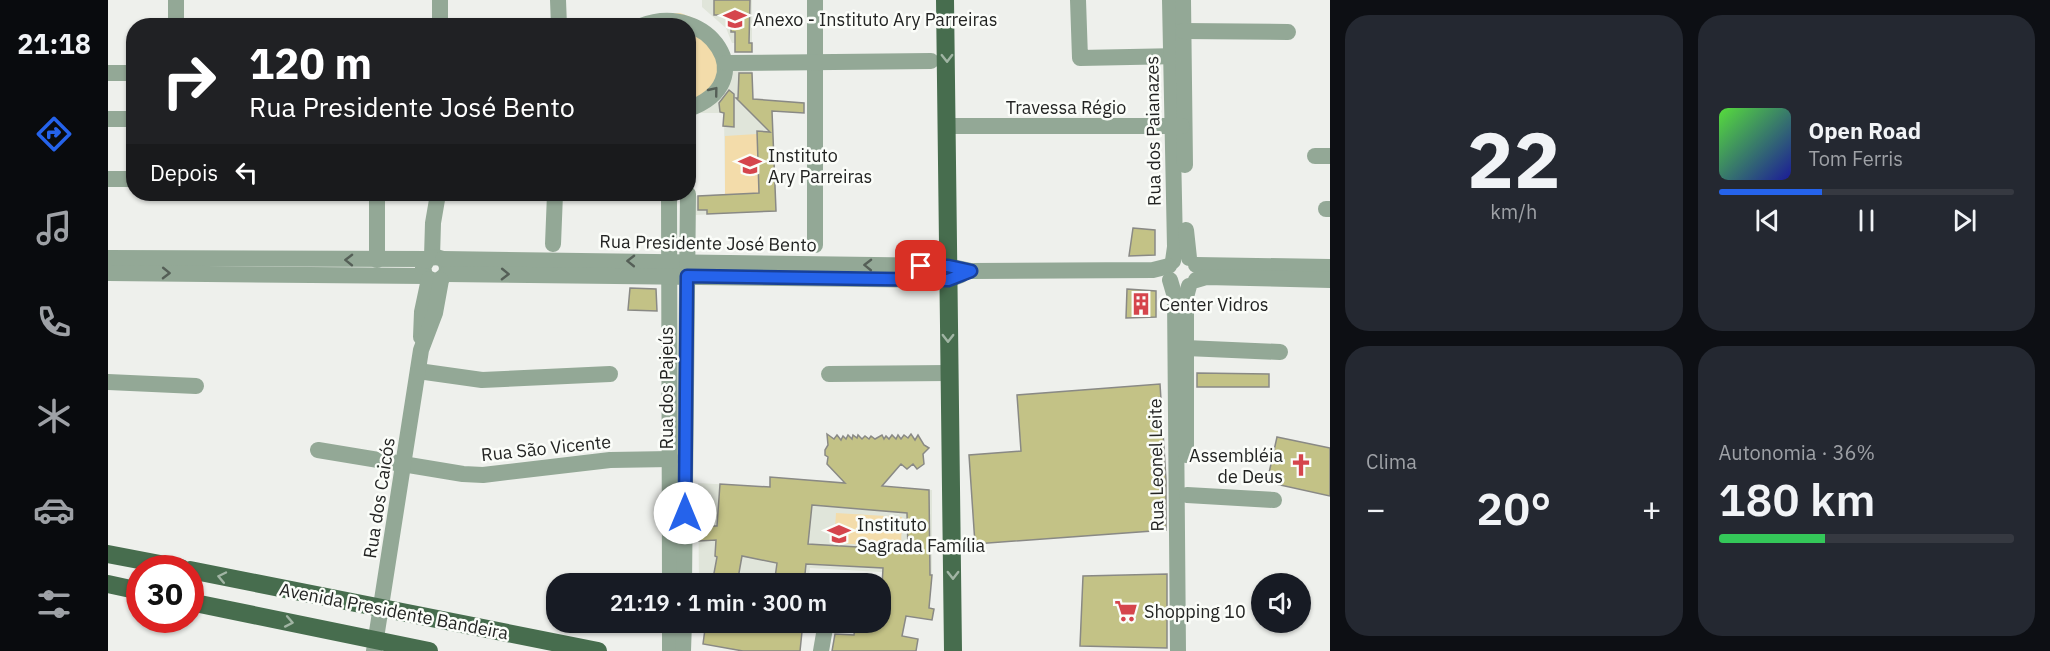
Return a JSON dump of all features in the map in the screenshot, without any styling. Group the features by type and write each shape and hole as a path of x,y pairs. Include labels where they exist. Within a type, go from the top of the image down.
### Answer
{"main road":[{"path":"945,0 953,651"},
{"path":"108,554 126,557"},
{"name":"Avenida Presidente Bandeira","path":"204,573 598,651"},
{"path":"239,612 246,582"},
{"path":"108,584 126,588"},
{"name":"Avenida Presidente Bandeira","path":"204,605 375,646 429,651"}],"street":[{"path":"176,0 176,18"},
{"path":"440,0 440,18"},
{"path":"558,0 559,18"},
{"path":"815,0 817,60 815,245"},
{"path":"1078,0 1080,58 1177,56"},
{"name":"Rua dos Paianazes","path":"1170,0 1177,56 1175,247 1178,271"},
{"name":"Rua dos Paianazes","path":"1177,56 1183,31 1183,0"},
{"path":"650,18 665,9 686,12 702,18 715,30 723,45 726,63 722,80 713,95 696,107"},
{"path":"1183,31 1288,32"},
{"path":"726,63 817,60 931,61"},
{"path":"108,73 126,73"},
{"path":"108,119 126,119"},
{"name":"Travessa Régio","path":"948,126 1178,126"},
{"path":"108,179 126,179"},
{"path":"377,201 377,260"},
{"name":"Rua dos Caicós","path":"375,646 421,350 420,328 436,268 441,223 439,201"},
{"path":"553,244 555,201"},
{"name":"Rua dos Pajeús","path":"669,201 670,573"},
{"name":"Rua dos Pajeús","path":"684,573 688,201"},
{"name":"Rua Presidente José Bento","path":"108,258 132,265 948,273 1330,267"},
{"name":"Rua Presidente José Bento","path":"323,267 377,260 436,268"},
{"name":"Rua Presidente José Bento","path":"108,273 132,265"},
{"name":"Rua Presidente José Bento","path":"1178,271 1206,277 1330,280"},
{"name":"Rua Leonel Leite","path":"1178,271 1186,297 1186,348 1180,436 1187,495 1182,544 1178,651"},
{"name":"Rua Leonel Leite","path":"1178,271 1175,297 1182,544 1189,651"},
{"path":"1186,348 1280,352"},
{"path":"418,371 482,380 610,374"},
{"path":"829,374 948,373"},
{"path":"108,382 196,386"},
{"name":"Rua São Vicente","path":"318,450 404,465 483,475 610,460 671,459"},
{"path":"1187,495 1274,501"},
{"path":"670,633 670,651"},
{"path":"683,651 684,633"},
{"path":"821,651 823,633"}],"shaded area":[{"name":"Anexo - Instituto Ary Parreiras","path":"702,0 752,0 752,43 732,43 726,28 702,7"},
{"path":"680,13 692,18 671,18 663,14"},
{"path":"696,20 706,26 718,41 719,61 714,88 696,101"},
{"name":"Instituto Ary Parreiras","path":"752,67 753,100 805,103 804,113 771,111 776,211 696,215 696,196 725,194 724,113 697,113 733,68"},
{"path":"757,134 759,193 725,195 725,136"},
{"name":"Instituto Sagrada Família","path":"770,477 932,490 932,575 810,568 809,573 699,573 698,483 769,487"},
{"path":"836,513 902,517 901,547 834,543"}],"building":[{"name":"Anexo - Instituto Ary Parreiras","path":"714,0 750,0 749,43 752,43 752,52 735,52 735,32 731,32 731,15 714,15"},
{"path":"739,73 752,73 753,99 804,103 804,113 772,111 776,211 707,214 707,210 698,210 698,196 759,193 757,131 770,132 736,98 738,98"},
{"path":"729,90 734,94 734,127 723,126 724,113 720,112 719,103"},
{"path":"1133,228 1155,230 1155,255 1129,256"},
{"path":"630,288 656,289 657,311 628,310"},
{"name":"Center Vidros","path":"1127,289 1156,291 1156,317 1126,318"},
{"path":"1197,373 1269,374 1269,387 1197,387"},
{"path":"1160,384 1166,480 1166,530 975,544 969,455 1021,451 1017,395"},
{"path":"827,434 834,439 837,435 841,440 843,436 846,439 848,435 852,439 853,435 857,438 858,435 862,439 865,436 869,439 871,436 875,439 882,435 884,439 886,436 889,439 892,435 896,439 898,435 901,439 904,435 908,438 911,434 915,440 918,435 924,445 929,448 923,454 924,464 917,469 913,464 907,469 901,464 882,486 929,490 930,575 932,575 929,608 934,609 932,620 906,616 902,636 918,639 916,651 832,651 835,634 891,633 891,573 883,573 883,568 806,564 805,573 776,573 777,563 742,556 739,573 714,573 717,557 715,556 716,540 699,541 699,526 717,526 720,484 770,487 770,477 845,483 827,464 828,457 825,455 828,445","holes":["812,505 907,513 908,550 808,544"]},
{"name":"Assembléia de Deus","path":"1277,437 1330,448 1330,496 1267,482"},
{"name":"Shopping 10","path":"1167,574 1167,648 1080,646 1083,576"},
{"path":"704,633 802,633 800,651 743,651 703,644"}],"place":[{"name":"Anexo - Instituto Ary Parreiras","path":"735,19"},
{"name":"Instituto Ary Parreiras","path":"750,165"},
{"name":"Center Vidros","path":"1141,304"},
{"name":"Assembléia de Deus","path":"1301,465"},
{"name":"Instituto Sagrada Família","path":"839,534"},
{"name":"Shopping 10","path":"1126,611"}],"route":[{"path":"685,513 687,276 948,280 971,271 948,266 921,266"}]}
